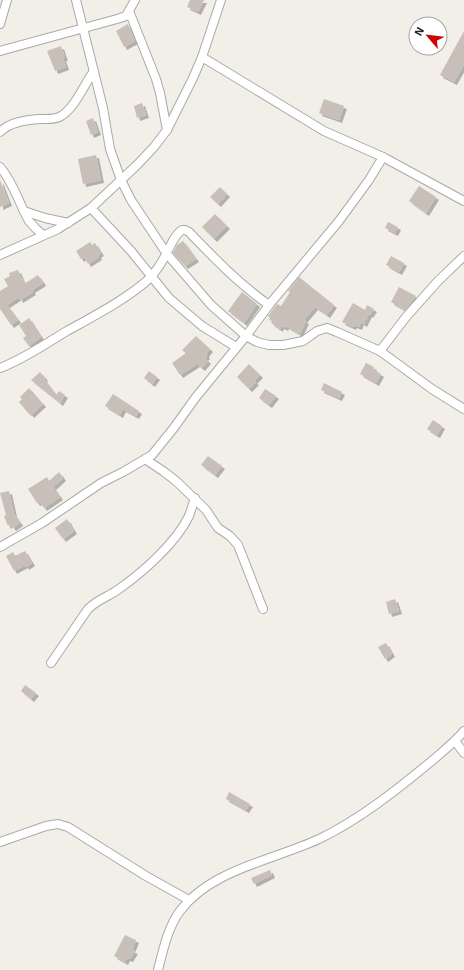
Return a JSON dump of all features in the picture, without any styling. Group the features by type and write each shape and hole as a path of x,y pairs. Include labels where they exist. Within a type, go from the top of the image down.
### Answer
{"street":[{"path":"0,24 7,0"},
{"path":"76,0 103,108 110,149 121,180 131,200 167,254 212,304 246,336 258,342 269,345 283,345 303,341 317,331 327,328 380,351 432,389 464,409"},
{"path":"0,51 126,16 135,0"},
{"path":"0,255 68,223 91,208 154,147 167,130 193,78 221,0"},
{"path":"129,11 156,79 167,130"},
{"path":"202,56 324,131 383,157 464,200"},
{"path":"0,132 5,128 23,121 53,119 62,115 74,104 94,71"},
{"path":"0,547 42,523 101,483 146,459 161,444 269,305 339,220 369,180 383,157"},
{"path":"0,167 12,186 30,222 43,235"},
{"path":"91,208 152,276 168,298 202,326 236,347"},
{"path":"24,212 68,223"},
{"path":"0,368 25,357 125,296 152,276 167,254 179,232 182,230 186,230 248,289 269,305"},
{"path":"380,351 406,317 438,281 464,256"},
{"path":"146,459 195,498 206,510 218,528 230,536 238,545 263,609"},
{"path":"51,663 88,609 94,603 117,591 161,553 184,525 195,498"},
{"path":"158,970 173,923 189,900 213,882 264,859 294,850 343,827 411,778 464,732"},
{"path":"455,741 464,753"},
{"path":"0,842 46,826 58,824 68,827 146,876 189,900"}],"building":[{"path":"190,0 204,0 198,12 187,7"},
{"path":"128,24 135,41 124,47 116,31"},
{"path":"464,31 464,64 454,82 440,75"},
{"path":"61,46 66,67 55,71 47,51"},
{"path":"324,99 344,106 339,120 319,113"},
{"path":"142,103 146,115 137,118 134,106"},
{"path":"93,118 98,132 91,135 86,121"},
{"path":"96,155 101,180 83,184 78,159"},
{"path":"0,180 9,203 0,207"},
{"path":"419,186 436,197 426,213 409,201"},
{"path":"220,187 227,194 218,204 210,197"},
{"path":"215,214 227,226 214,239 202,227"},
{"path":"388,222 398,227 395,233 385,228"},
{"path":"183,241 196,259 185,266 173,253 177,245"},
{"path":"90,242 92,245 95,243 101,253 98,255 99,257 88,264 84,257 81,259 76,251"},
{"path":"391,256 404,263 399,272 386,265"},
{"path":"18,270 24,284 38,275 43,283 32,290 33,292 20,300 19,297 7,305 18,320 11,325 0,309 0,291 8,286 4,279 10,276 9,273"},
{"path":"299,277 334,305 327,315 315,307 304,320 306,321 300,334 286,326 285,328 281,326 280,329 271,323 272,321 269,320 270,318 268,316 277,304 281,306 290,292 288,291"},
{"path":"399,287 416,296 405,310 391,302"},
{"path":"242,292 257,304 244,323 228,311"},
{"path":"353,303 365,310 367,305 374,309 370,315 369,314 364,324 361,322 359,327 354,325 353,327 342,322"},
{"path":"29,318 41,337 29,346 23,338 26,336 19,325"},
{"path":"196,336 210,349 205,358 208,361 202,368 197,364 180,375 172,363 186,353 182,350"},
{"path":"366,363 374,367 373,369 381,374 376,383 360,374"},
{"path":"249,364 260,375 249,389 237,377"},
{"path":"149,371 157,377 152,384 144,378"},
{"path":"40,372 56,395 59,391 65,395 60,403 31,380"},
{"path":"324,383 342,392 339,398 321,390"},
{"path":"29,388 43,404 31,415 19,402 22,399 20,397"},
{"path":"265,389 276,396 269,405 259,398"},
{"path":"113,394 139,411 136,416 123,409 120,415 105,406"},
{"path":"433,420 442,426 437,435 427,429"},
{"path":"208,456 222,466 215,475 201,465"},
{"path":"59,472 63,478 53,487 60,497 44,508 40,502 37,503 28,489 47,477 49,481"},
{"path":"9,491 14,514 20,523 13,528 10,524 8,526 4,516 6,515 0,493"},
{"path":"67,519 74,531 63,539 55,528"},
{"path":"25,551 32,563 26,567 25,565 14,571 6,556 13,552 15,556"},
{"path":"395,599 399,611 389,614 386,602"},
{"path":"386,643 392,654 385,659 378,647"},
{"path":"25,685 36,693 31,699 21,691"},
{"path":"229,792 250,804 246,810 226,799"},
{"path":"270,870 272,875 254,884 251,878"},
{"path":"125,935 136,940 132,950 135,951 130,959 127,958 125,962 114,956"}]}
